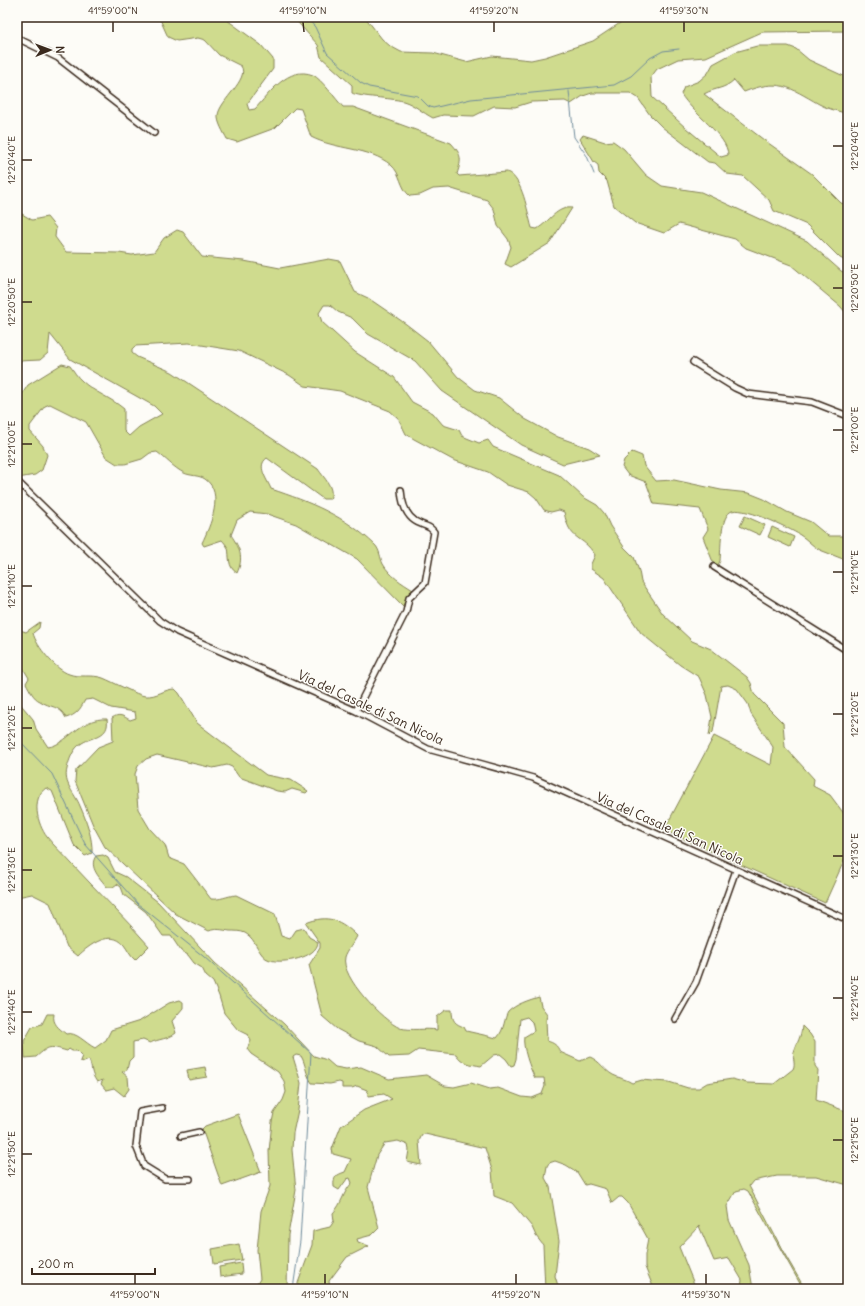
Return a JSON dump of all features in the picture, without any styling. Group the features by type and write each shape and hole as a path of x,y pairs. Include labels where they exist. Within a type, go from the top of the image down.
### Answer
{"street":[{"path":"17,38 58,58 154,133"},
{"path":"693,362 734,388 748,394 812,402 848,416"},
{"name":"Via del Casale di San Nicola","path":"17,481 160,621 177,632 356,711 428,749 533,778 848,920"},
{"path":"356,711 406,612 409,598 425,583 428,572 434,532 431,527 421,524 411,518 402,501 401,490"},
{"path":"714,567 848,651"},
{"path":"675,1019 696,982 736,870"},
{"path":"162,1108 140,1112 136,1146 138,1156 144,1166 165,1179 190,1179"},
{"path":"181,1136 199,1132"}],"green space":[{"path":"159,17 223,17 261,45 273,59 273,69 247,104 249,110 255,109 273,89 287,77 304,73 313,75 343,107 353,107 451,143 460,157 460,165 457,174 459,176 507,172 517,181 521,188 532,228 537,229 562,209 572,208 550,243 511,267 505,264 511,247 508,239 498,226 494,209 487,200 449,188 433,189 420,195 410,196 404,189 394,168 382,159 311,137 301,109 295,108 275,128 237,142 227,139 220,124 218,115 220,109 241,77 243,71 241,66 219,55 205,40 198,38 177,41 168,37"},
{"path":"293,17 365,17 382,39 390,46 401,52 433,53 466,62 492,56 531,60 545,57 593,41 629,17 848,17 848,31 762,32 706,57 678,59 657,69 651,77 652,97 721,157 728,155 722,140 681,94 684,87 699,81 708,73 713,64 735,52 757,46 788,46 796,49 809,60 848,78 848,114 822,106 800,93 783,86 766,86 744,92 734,80 723,87 704,94 764,140 812,174 841,203 848,205 848,262 840,258 807,225 774,211 769,200 743,176 727,174 715,163 708,162 662,127 650,115 638,98 630,93 592,93 583,96 571,104 565,101 531,102 515,107 494,106 474,116 443,115 433,118 411,104 403,101 361,96 352,93 352,85 321,57 318,45"},
{"path":"583,135 605,142 613,141 624,149 646,175 662,186 701,192 807,241 841,271 848,274 848,315 840,306 791,265 746,248 735,239 679,224 664,233 635,223 614,206 607,181 599,173 598,165 594,162 580,139"},
{"path":"17,211 32,220 47,217 56,228 55,237 66,252 119,253 132,255 154,252 164,238 177,230 183,232 202,257 244,261 280,268 329,259 340,261 355,292 368,298 428,341 458,377 475,390 499,398 525,419 558,437 589,448 600,455 563,464 521,445 442,391 415,361 368,334 352,318 338,312 330,305 324,305 319,313 322,322 355,352 394,377 412,402 433,413 443,425 459,430 462,436 479,443 488,440 493,447 559,475 583,497 597,505 604,513 610,526 624,547 634,557 641,582 663,614 692,641 711,649 747,677 751,683 754,694 783,723 785,747 814,779 813,786 830,795 848,819 848,852 825,903 664,830 714,736 771,765 773,747 751,714 748,704 737,689 728,685 721,686 713,732 709,736 712,717 707,695 699,677 680,665 641,633 604,578 591,569 591,564 595,555 586,544 573,534 564,512 559,510 551,512 544,510 536,498 529,492 507,485 488,472 453,460 414,439 406,434 398,418 390,411 340,391 305,386 289,375 239,351 189,343 135,346 132,349 132,353 137,357 172,372 318,469 330,487 330,499 323,499 267,458 262,465 263,473 271,489 299,499 339,518 364,535 375,545 378,549 383,564 389,572 396,579 413,590 407,597 403,606 357,559 296,524 267,514 250,512 237,520 231,535 237,544 241,558 237,573 230,565 228,548 222,540 204,546 202,543 212,519 215,501 211,485 205,479 180,471 157,452 150,453 142,459 125,464 117,464 106,457 86,422 50,404 45,406 30,426 30,431 43,446 47,455 42,470 35,475 18,478 17,402 28,385 62,364 70,366 79,378 87,385 124,409 124,431 129,436 139,427 162,414 154,406 70,359 50,334 48,353 40,360 19,361 17,367"},
{"path":"632,452 642,456 644,466 656,481 674,480 721,490 749,493 811,522 828,536 847,536 848,561 814,547 805,538 786,527 754,514 735,510 730,512 724,521 720,561 718,565 713,562 703,537 708,529 700,509 654,504 646,482 628,475 622,467 624,460"},
{"path":"745,516 765,525 760,535 740,526"},
{"path":"772,527 794,537 790,547 768,537"},
{"path":"40,622 39,628 33,633 35,638 47,657 64,672 73,675 103,678 145,696 175,689 197,723 266,775 291,780 308,791 306,793 292,789 285,792 277,791 239,777 232,767 227,765 213,768 157,755 146,759 138,766 135,774 138,809 150,829 165,845 169,858 184,864 211,899 236,895 275,914 281,936 290,939 296,930 304,928 309,937 318,942 316,948 312,952 306,956 291,960 270,960 260,952 252,939 245,933 240,931 209,931 176,914 105,847 93,825 75,781 76,770 98,747 113,741 112,718 114,716 123,716 130,720 136,718 135,712 111,708 93,699 85,700 77,712 66,718 58,709 35,698 26,683 29,678 17,658 17,629 26,632"},
{"path":"17,700 33,719 36,729 48,747 61,742 81,726 89,722 107,719 106,729 103,733 82,743 76,748 70,758 66,774 68,784 78,801 87,823 92,853 85,856 74,845 52,791 46,788 41,792 38,798 37,811 43,832 149,946 135,960 119,940 113,938 100,940 94,943 78,956 67,947 50,903 32,894 17,897"},
{"path":"103,855 108,858 115,872 126,877 158,902 215,963 284,1024 314,1056 327,1060 335,1067 346,1069 361,1067 389,1079 426,1075 445,1086 454,1087 471,1083 490,1089 498,1088 522,1097 532,1098 542,1094 545,1086 544,1078 535,1078 525,1052 524,1037 534,1031 532,1022 527,1017 520,1019 516,1059 514,1065 511,1066 500,1054 494,1055 481,1066 464,1062 456,1054 418,1050 409,1056 389,1057 377,1046 359,1041 337,1029 322,1016 309,965 320,948 320,943 306,923 321,919 340,922 357,936 345,957 345,966 349,976 374,1008 400,1028 437,1030 437,1017 446,1010 452,1010 455,1022 464,1027 466,1031 497,1038 502,1031 508,1012 511,1009 539,997 541,1006 547,1014 547,1041 555,1045 560,1052 580,1061 590,1057 613,1075 632,1083 642,1080 669,1082 688,1088 699,1088 707,1083 732,1079 747,1083 774,1084 793,1069 795,1049 800,1037 802,1026 815,1042 815,1066 818,1070 816,1100 848,1112 848,1185 816,1176 777,1176 753,1181 749,1186 784,1253 805,1289 803,1289 748,1191 744,1189 736,1191 727,1206 729,1220 749,1265 753,1289 741,1289 742,1280 729,1258 714,1261 699,1226 679,1247 696,1289 654,1289 645,1267 645,1255 648,1239 628,1203 622,1197 619,1197 612,1203 606,1189 589,1184 585,1185 577,1172 566,1165 555,1161 549,1163 547,1166 545,1178 550,1187 559,1241 555,1276 559,1289 545,1289 543,1245 536,1236 532,1227 512,1203 494,1196 492,1170 485,1148 425,1134 422,1135 419,1141 421,1165 407,1162 409,1150 408,1145 398,1141 385,1143 377,1155 368,1187 379,1228 372,1235 357,1239 358,1242 369,1246 347,1257 329,1281 330,1289 298,1289 298,1283 312,1245 313,1231 330,1227 334,1221 333,1213 346,1190 352,1183 350,1178 347,1179 339,1190 334,1187 334,1181 337,1175 345,1172 351,1159 333,1154 332,1149 341,1126 364,1110 392,1099 384,1094 368,1096 367,1090 357,1086 352,1088 342,1088 342,1083 339,1082 330,1084 312,1083 301,1056 296,1055 293,1057 301,1083 298,1110 293,1133 292,1150 296,1190 288,1235 287,1289 254,1289 260,1279 257,1250 261,1211 270,1186 269,1151 272,1122 274,1113 283,1100 286,1092 284,1081 278,1072 251,1054 247,1049 251,1041 248,1035 238,1030 224,1013 213,982 206,976 202,968 194,963 188,955 181,951 171,936 163,936 146,912 124,895 121,887 117,884 113,887 107,887 101,880 93,864 96,856"},
{"path":"180,1000 183,1002 183,1008 172,1021 176,1033 170,1037 150,1043 143,1040 133,1042 133,1057 129,1061 127,1070 122,1072 128,1077 129,1089 124,1096 114,1088 106,1090 101,1084 103,1080 97,1082 92,1073 89,1060 84,1062 80,1061 82,1056 77,1051 50,1048 44,1050 36,1057 25,1058 24,1041 32,1027 42,1024 47,1014 54,1014 55,1023 66,1034 73,1034 95,1048 106,1040 111,1030 140,1021 169,1003"},
{"path":"205,1067 207,1077 189,1080 187,1070"},
{"path":"238,1114 261,1172 222,1186 202,1129 205,1126"},
{"path":"239,1244 242,1260 214,1264 212,1249"},
{"path":"241,1263 242,1274 220,1277 219,1267"}],"waterway":[{"path":"306,17 315,27 327,53 361,83 369,87 418,96 428,106 433,108 471,99 614,85 631,76 650,58 663,51 679,49"},
{"path":"569,91 574,137 587,156 594,174"},
{"path":"17,738 52,774 85,844 138,904 203,956 311,1053 300,1241 293,1289"}]}
